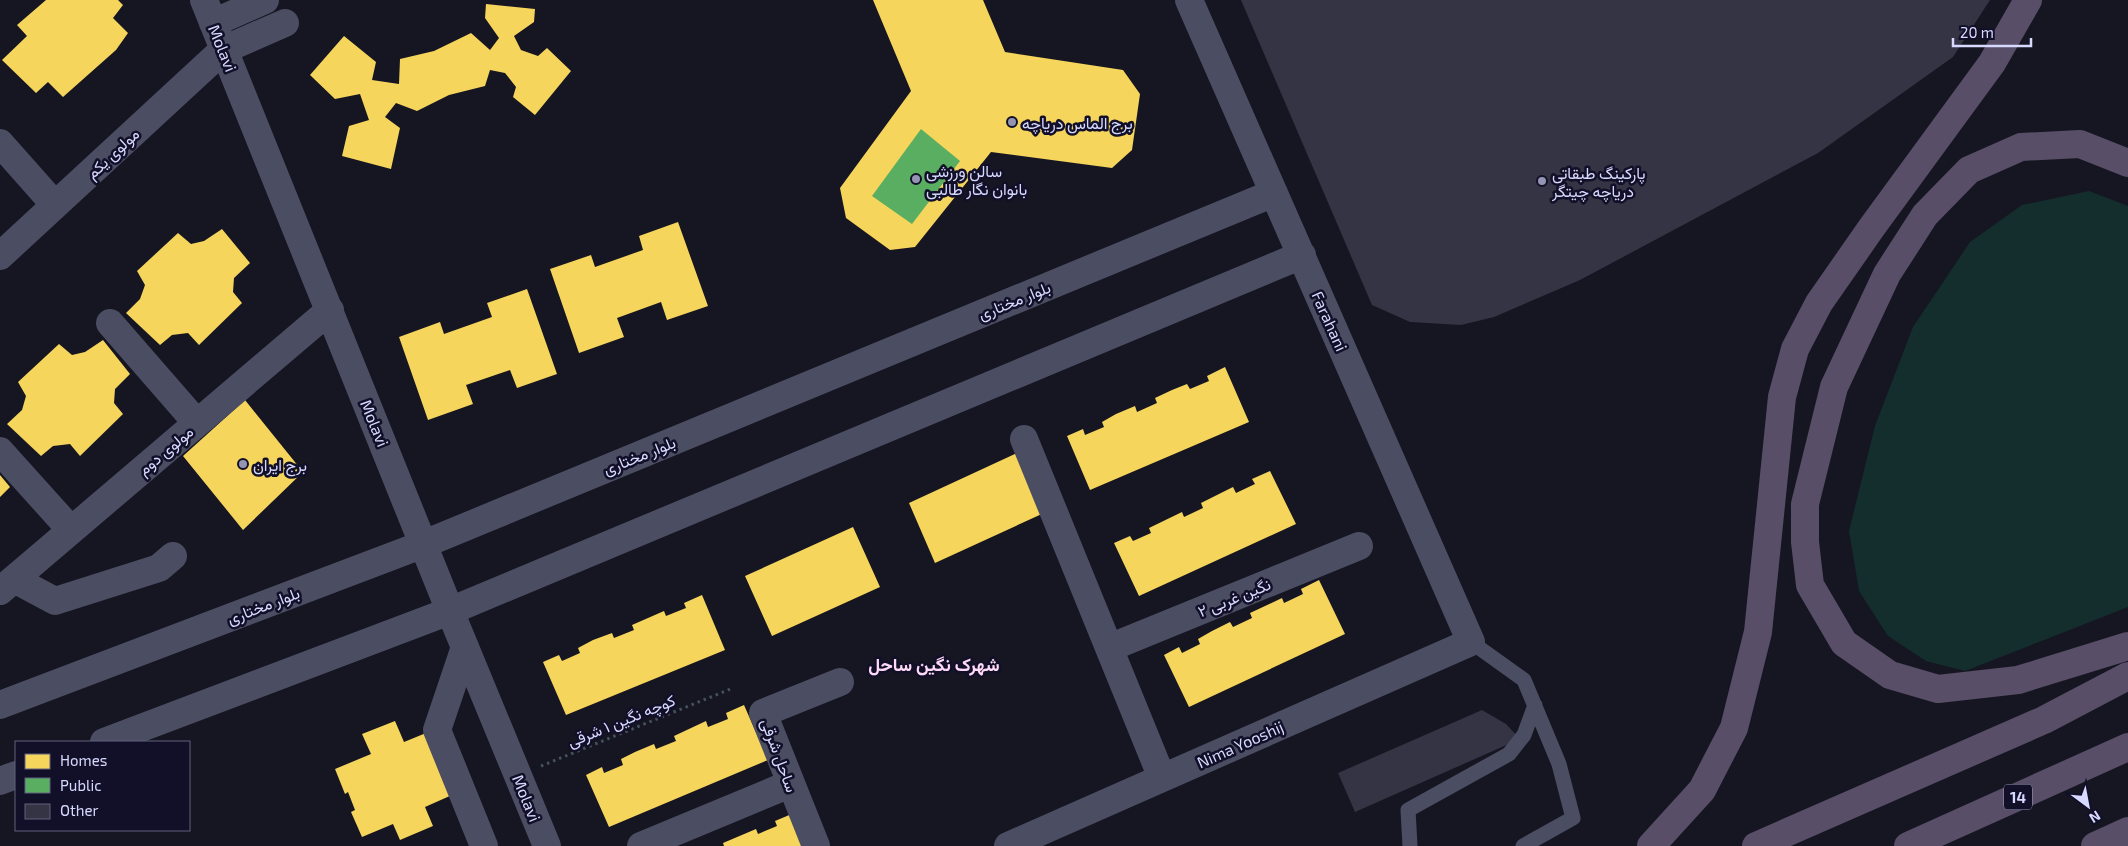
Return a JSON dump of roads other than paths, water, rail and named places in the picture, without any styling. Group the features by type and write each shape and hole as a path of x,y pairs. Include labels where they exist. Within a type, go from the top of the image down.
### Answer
{"highway":[{"path":"1651,846 1702,790 1734,728 1758,632 1782,397 1795,349 1819,303 1992,63 2028,0"},
{"path":"2128,163 2080,144 2021,147 1969,170 1925,215 1888,274 1834,387 1805,504 1805,542 1810,585 1844,643 1890,675 1938,689 2018,680 2128,646"},
{"path":"1756,846 2044,720 2128,676"},
{"name":"14","path":"1908,846 2128,747"},
{"path":"2095,846 2128,831"}],"street":[{"path":"209,12 265,0"},
{"name":"Farahani","path":"1190,0 1471,642"},
{"name":"Molavi","path":"209,12 450,611 547,846"},
{"name":"مولوی یکم","path":"0,256 223,50 284,23"},
{"path":"0,143 55,206"},
{"name":"بلوار مختاری","path":"0,705 424,544 1274,193"},
{"path":"107,741 450,611 1302,255"},
{"name":"مولوی دوم","path":"7,585 330,310"},
{"path":"110,323 197,424"},
{"path":"1024,439 1162,778"},
{"path":"0,451 71,530"},
{"name":"نگین غربی ۲","path":"1109,648 1358,546"},
{"path":"7,585 55,600 159,568 173,556"},
{"name":"Nima Yooshij","path":"1008,846 1471,642"},
{"path":"465,647 437,730 484,846"},
{"name":"ساحل شرقی","path":"816,846 763,713 840,682"},
{"path":"0,782 15,775"},
{"path":"641,846 790,784"}],"lane":[{"path":"1471,642 1524,680 1559,764 1573,818 1523,846"},
{"path":"1410,846 1408,810 1509,754 1524,735 1535,705"}],"place":[{"name":"برج الماس دریاچه","path":"1012,122"},
{"name":"سالن ورزشی بانوان نگار طالبی","path":"916,179"},
{"name":"پارکینگ طبقاتی دریاچه چیتگر","path":"1542,181"},
{"name":"برج ایران","path":"243,464"}],"district":[{"name":"شهرک نگین ساحل","path":"934,664"}]}
